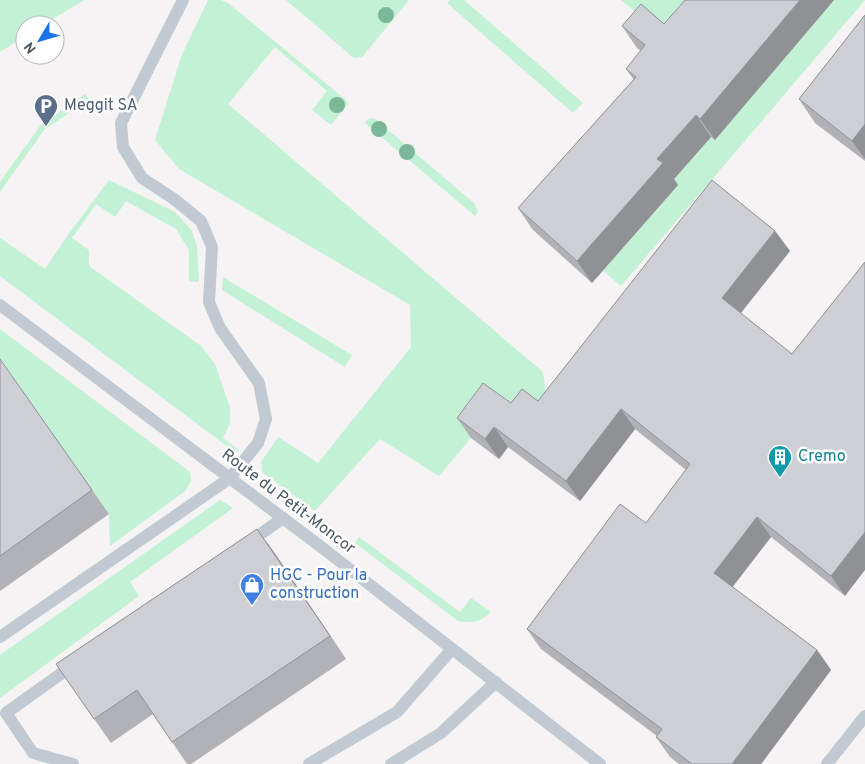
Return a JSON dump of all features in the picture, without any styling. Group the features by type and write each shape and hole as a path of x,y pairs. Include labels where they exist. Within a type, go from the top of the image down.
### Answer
{"lane":[{"path":"0,637 230,478 258,443 266,419 259,383 220,328 209,302 212,247 201,221 174,199 142,178 123,147 121,123 183,0"},
{"name":"Route du Petit-Moncor","path":"0,305 283,518 600,764"},
{"path":"234,552 283,518"},
{"path":"309,764 397,712 452,649"},
{"path":"73,764 33,753 6,713 87,656"},
{"path":"391,764 441,734 496,682"},
{"path":"827,764 865,716"}],"green space":[{"path":"0,0 84,0 59,15 15,15 15,42 0,52"},
{"path":"208,0 221,0 228,3 346,100 348,104 331,125 312,110 327,91 275,47 228,104 543,372 548,409 497,403 439,476 380,439 315,511 262,472 261,462 278,437 318,463 411,347 410,305 179,169 155,140 181,57"},
{"path":"286,0 409,0 362,57 354,58"},
{"path":"450,0 464,0 583,103 573,113 447,3"},
{"path":"621,0 716,0 679,43 653,27"},
{"path":"833,0 865,0 621,286 603,271 678,185 673,180 711,137 715,140"},
{"path":"85,94 89,99 44,130 0,192 0,182 40,126"},
{"path":"374,118 475,204 478,212 475,216 365,123 368,119"},
{"path":"109,180 175,212 192,231 197,246 199,282 189,281 189,250 176,229 126,201 115,217 96,204 72,238 89,250 89,266 201,346 215,364 230,408 230,423 223,438 238,450 236,453 0,276 0,238 45,269"},
{"path":"223,277 352,355 345,367 222,290"},
{"path":"0,329 190,472 191,481 185,491 110,546 109,514 0,358"},
{"path":"220,500 233,508 130,582 139,596 0,698 0,655"},
{"path":"359,537 460,612 471,598 491,612 476,621 458,621 355,543"}],"building":[{"path":"685,0 800,0 700,119 696,115 657,159 663,163 577,261 518,208 636,77 626,69 645,45 622,26 641,4 664,24"},
{"path":"865,15 865,124 852,141 799,99"},
{"path":"712,180 775,231 722,298 792,354 865,262 865,532 831,576 757,517 714,573 817,650 732,764 692,764 656,737 662,729 527,629 620,504 646,523 690,464 621,409 566,481 494,427 485,439 457,418 483,383 511,403 522,389 538,401"},
{"path":"0,359 92,490 0,556"},
{"name":"HGC - Pour la construction","path":"257,529 330,636 172,742 137,690 94,719 56,664"}],"place":[{"name":"Meggit SA","path":"46,127"},
{"name":"Cremo","path":"780,478"},
{"name":"HGC - Pour la construction","path":"252,606"}]}
